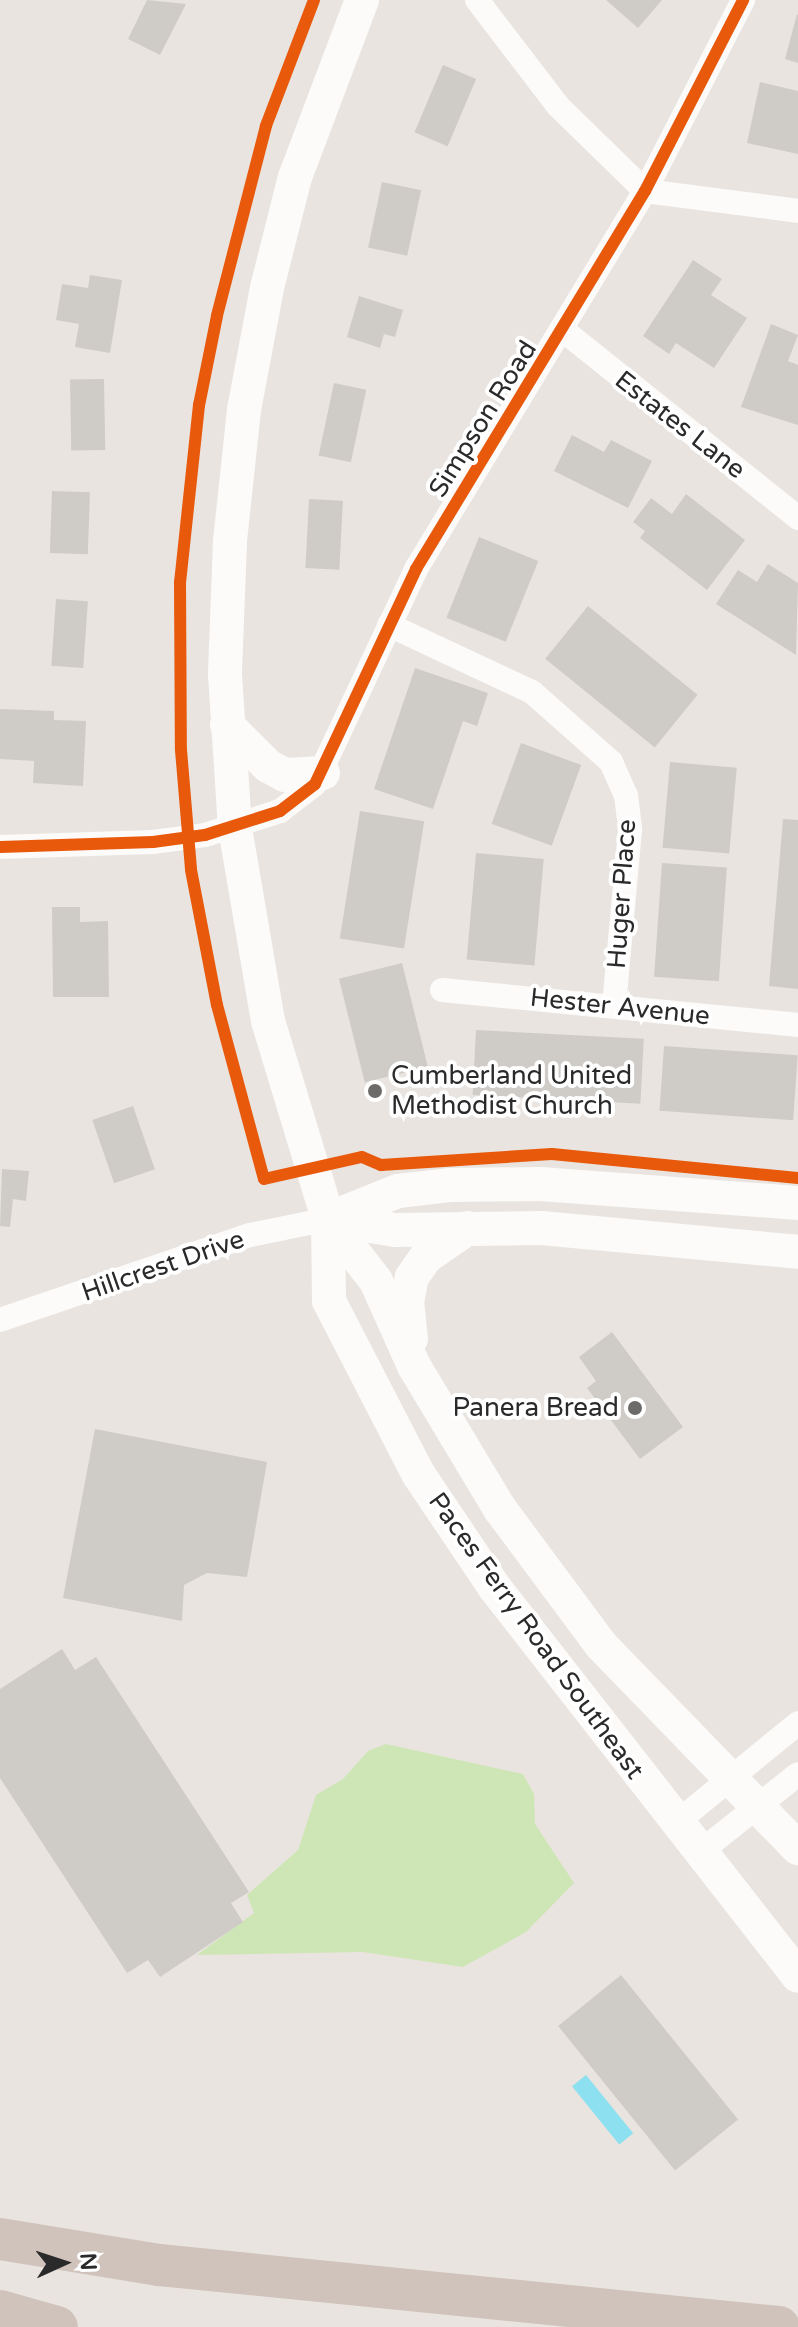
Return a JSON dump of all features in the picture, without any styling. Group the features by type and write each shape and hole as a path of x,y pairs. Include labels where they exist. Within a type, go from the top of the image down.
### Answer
{"highway":[{"path":"0,2239 159,2265 779,2327"},
{"path":"0,2311 57,2327"}],"main road":[{"name":"Paces Ferry Road Southeast","path":"362,0 295,177 250,380 230,542 227,725 235,828 268,1021 328,1219 329,1301 419,1475 495,1588 798,1976"},
{"path":"227,725 268,766 285,775 323,773"},
{"path":"328,1219 398,1191 450,1185 540,1184 798,1203"},
{"name":"Paces Ferry Road Southeast","path":"328,1219 376,1281 414,1366 493,1498 562,1597 638,1687 798,1848"},
{"path":"328,1219 395,1230 541,1228 798,1252"},
{"path":"414,1366 407,1302 412,1277 426,1257 469,1228"}],"street":[{"path":"477,0 558,106 645,191 798,211"},
{"name":"Simpson Road","path":"0,847 153,842 235,828 298,800 323,773 416,569 564,331 645,191 743,0"},
{"name":"Estates Lane","path":"564,331 798,518"},
{"name":"Huger Place","path":"389,625 532,692 588,737 618,774 630,830 614,1006"},
{"name":"Hester Avenue","path":"442,990 798,1025"},
{"name":"Hillcrest Drive","path":"0,1320 250,1235 328,1219"},
{"path":"676,1823 727,1778 798,1723"},
{"path":"700,1852 754,1805 798,1774"}],"green space":[{"path":"386,1744 523,1774 534,1794 535,1824 574,1883 526,1932 463,1967 363,1952 197,1955 254,1913 247,1895 298,1850 316,1795 343,1779 368,1751"}],"water":[{"path":"586,2075 633,2133 619,2145 572,2086"}],"building":[{"path":"147,0 186,4 160,55 128,39"},
{"path":"606,0 662,0 638,28"},
{"path":"798,15 798,63 785,59"},
{"path":"443,65 476,79 448,146 414,132"},
{"path":"760,82 798,91 798,154 747,143"},
{"path":"382,182 421,190 407,256 368,248"},
{"path":"693,260 722,279 711,295 747,318 714,368 676,343 669,354 643,336"},
{"path":"90,275 122,280 110,353 75,347 79,324 56,320 62,284 88,288"},
{"path":"359,296 403,310 395,337 384,334 380,348 347,337"},
{"path":"771,324 798,335 788,361 798,365 798,425 741,407"},
{"path":"104,379 105,450 71,451 70,380"},
{"path":"334,383 366,390 351,462 319,455"},
{"path":"572,435 604,452 611,440 652,461 628,508 554,471"},
{"path":"52,491 90,492 88,554 50,553"},
{"path":"686,494 745,540 707,590 640,538 645,531 633,522 651,498 672,514"},
{"path":"309,499 343,501 339,570 305,568"},
{"path":"479,537 538,561 506,642 446,618"},
{"path":"768,564 798,583 796,655 716,604 738,570 757,582"},
{"path":"56,599 88,601 83,668 51,666"},
{"path":"588,606 698,695 655,748 545,659"},
{"path":"415,668 488,693 477,726 463,721 433,809 374,789"},
{"path":"0,709 54,711 54,720 86,721 83,786 33,783 34,761 0,759"},
{"path":"521,743 581,765 552,846 492,824"},
{"path":"670,762 737,768 729,854 663,848"},
{"path":"360,811 424,821 404,949 340,938"},
{"path":"783,819 798,820 798,989 769,986"},
{"path":"476,853 544,859 534,966 467,960"},
{"path":"662,863 727,868 719,981 654,977"},
{"path":"52,907 80,907 80,922 108,921 109,997 53,997"},
{"path":"402,963 428,1067 365,1083 339,979"},
{"path":"476,1030 644,1039 640,1104 473,1095"},
{"path":"664,1046 798,1055 793,1120 659,1111"},
{"path":"133,1106 155,1169 114,1183 92,1120"},
{"path":"2,1169 29,1171 26,1201 13,1199 10,1227 0,1226"},
{"name":"Panera Bread","path":"612,1332 683,1427 640,1459 587,1388 596,1381 579,1357"},
{"path":"95,1429 267,1462 247,1577 207,1573 184,1585 182,1621 63,1598"},
{"path":"62,1649 75,1670 96,1657 249,1892 231,1903 243,1922 160,1977 148,1960 127,1973 0,1778 0,1689"},
{"path":"621,1975 738,2120 675,2171 558,2026"}],"cycle path":[{"path":"314,0 266,126 217,316 199,405 180,582 181,750 191,870 217,1005 264,1179 362,1157 381,1165 552,1154 798,1178"},
{"path":"0,847 153,842 205,835 280,811 315,784 416,569 645,191 743,0"}],"place":[{"name":"Cumberland United Methodist Church","path":"375,1091"},
{"name":"Panera Bread","path":"635,1408"}]}
